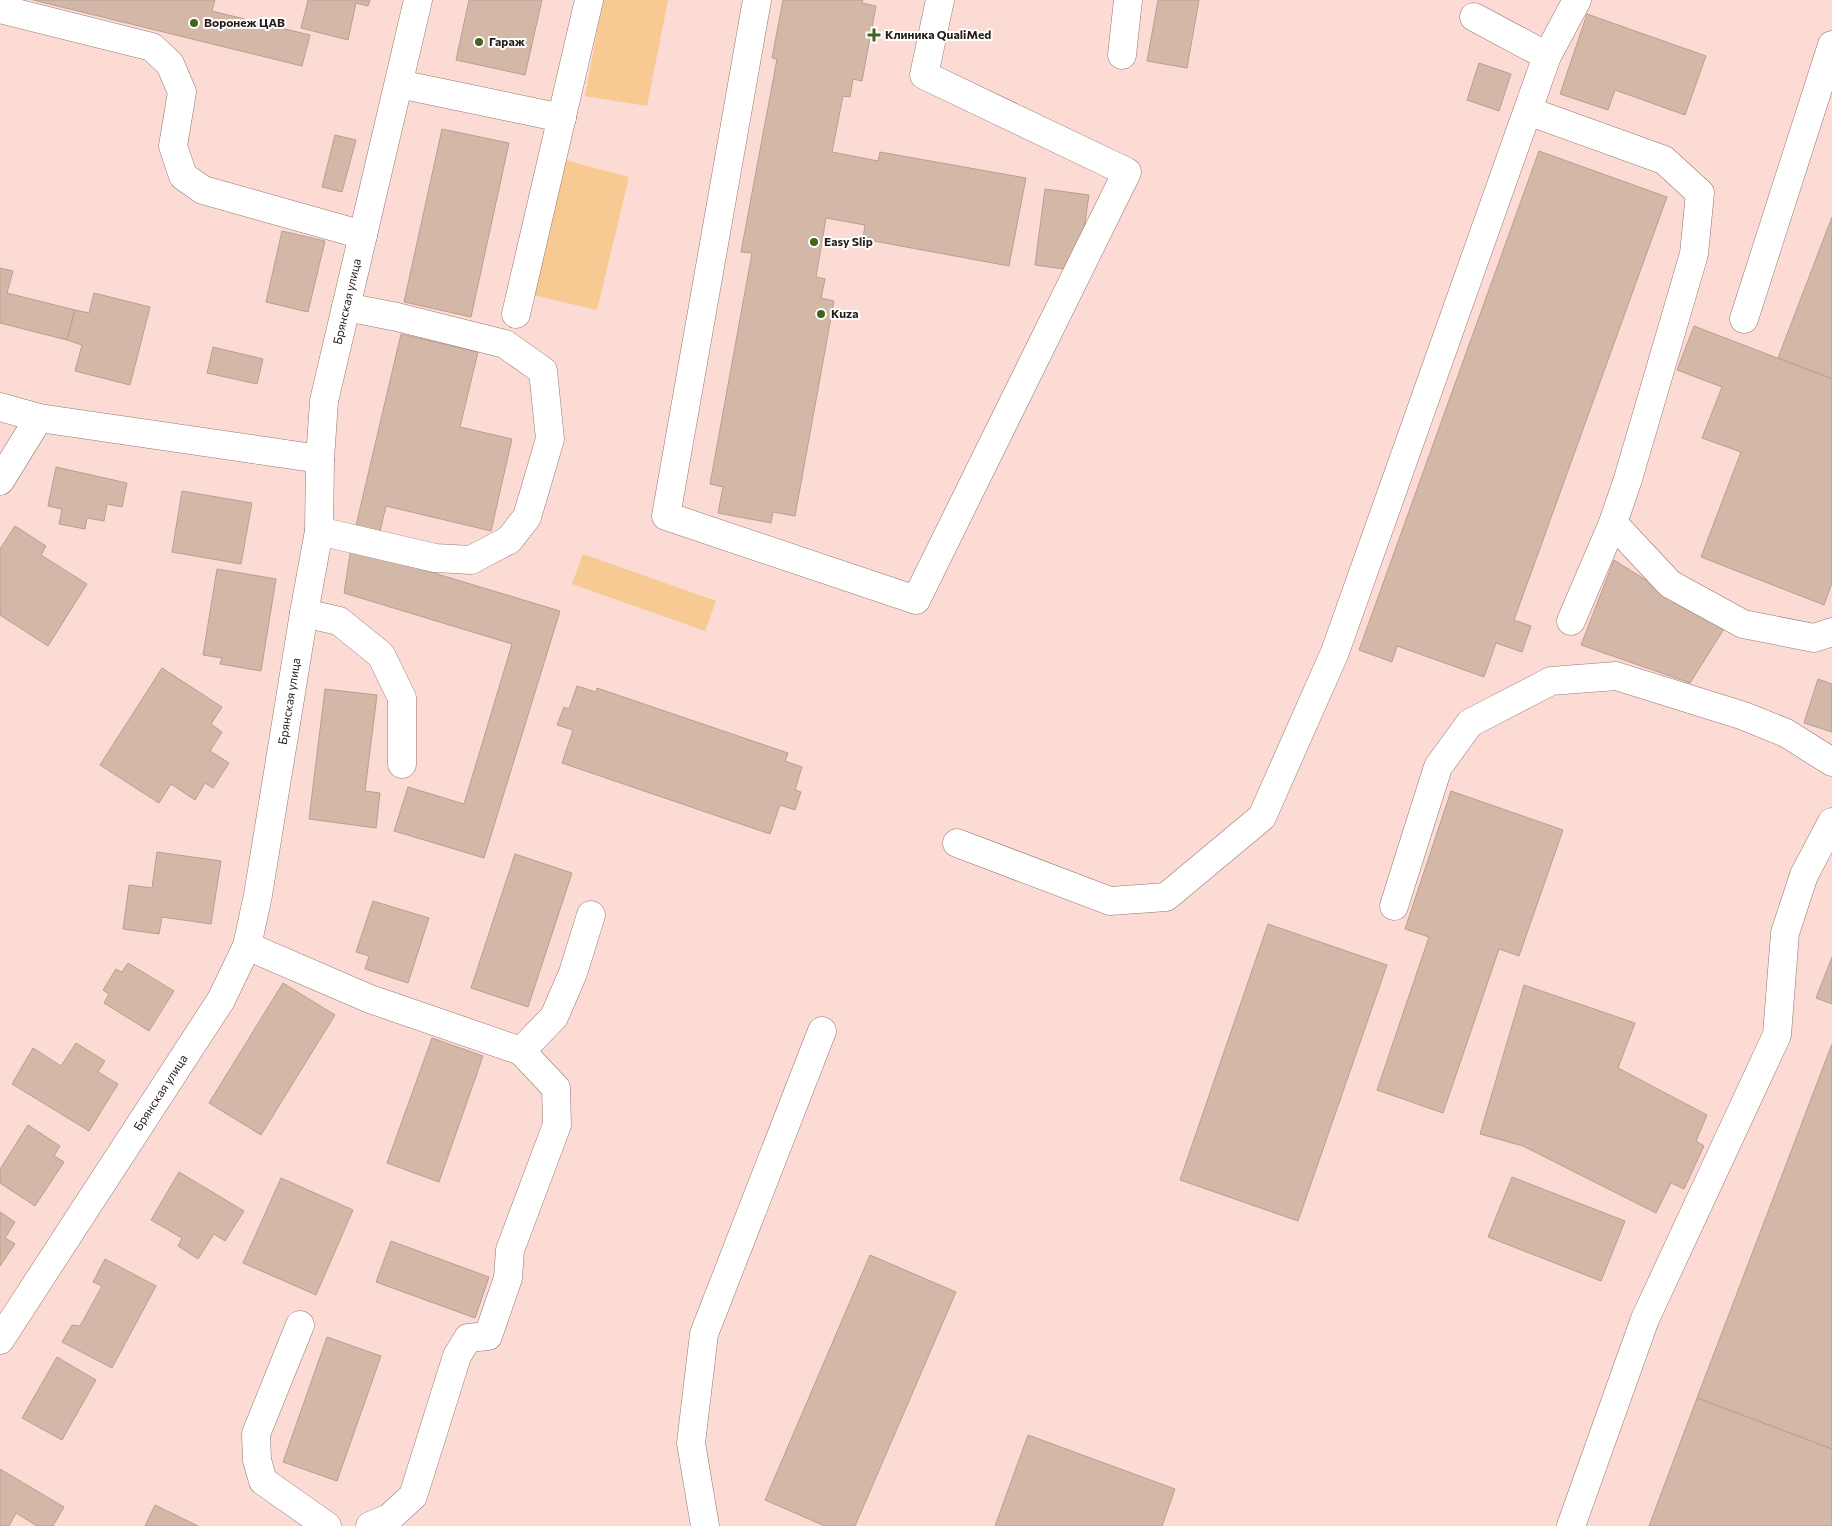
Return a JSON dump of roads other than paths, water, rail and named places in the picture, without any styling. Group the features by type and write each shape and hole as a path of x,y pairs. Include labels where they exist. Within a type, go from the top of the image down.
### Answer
{"street":[{"name":"Брянская улица","path":"0,1340 221,1000 248,946 319,531 320,459 324,401 418,0"},
{"path":"516,314 589,0"},
{"path":"756,0 666,516 916,600 1126,172 924,75 940,0"},
{"path":"1122,55 1128,0"},
{"path":"957,843 1110,901 1166,897 1262,817 1335,652 1547,56 1576,0"},
{"path":"0,9 152,47 170,64 182,92 173,146 182,176 203,190 363,235"},
{"path":"1474,17 1547,56"},
{"path":"1744,319 1832,44"},
{"path":"399,84 562,118"},
{"path":"1528,112 1664,160 1700,193 1694,254 1628,479 1613,523 1571,621"},
{"path":"319,531 435,558 472,560 510,540 527,517 550,439 543,371 505,344 346,306"},
{"path":"0,407 39,418 320,459"},
{"path":"0,481 39,418"},
{"path":"1613,523 1670,584 1743,624 1814,638 1832,632"},
{"path":"304,613 339,621 381,655 402,698 402,764"},
{"path":"1394,906 1438,767 1470,723 1552,681 1616,676 1744,716 1786,733 1832,762"},
{"path":"1571,1526 1645,1319 1777,1035 1785,933 1804,875 1832,822"},
{"path":"521,1051 554,1017 573,972 591,915"},
{"path":"248,946 370,999 521,1051 556,1088 557,1125 510,1250 508,1278 488,1336 468,1338 457,1356 413,1496 389,1518 370,1526"},
{"path":"705,1526 691,1443 704,1334 822,1031"},
{"path":"300,1325 256,1434 257,1460 263,1481 327,1526"}],"place":[{"name":"Воронеж ЦАВ","path":"194,23"},
{"name":"Клиника QualiMed","path":"874,35"},
{"name":"Гараж","path":"479,42"},
{"name":"Easy Slip","path":"814,242"},
{"name":"Kuza","path":"821,314"}]}
